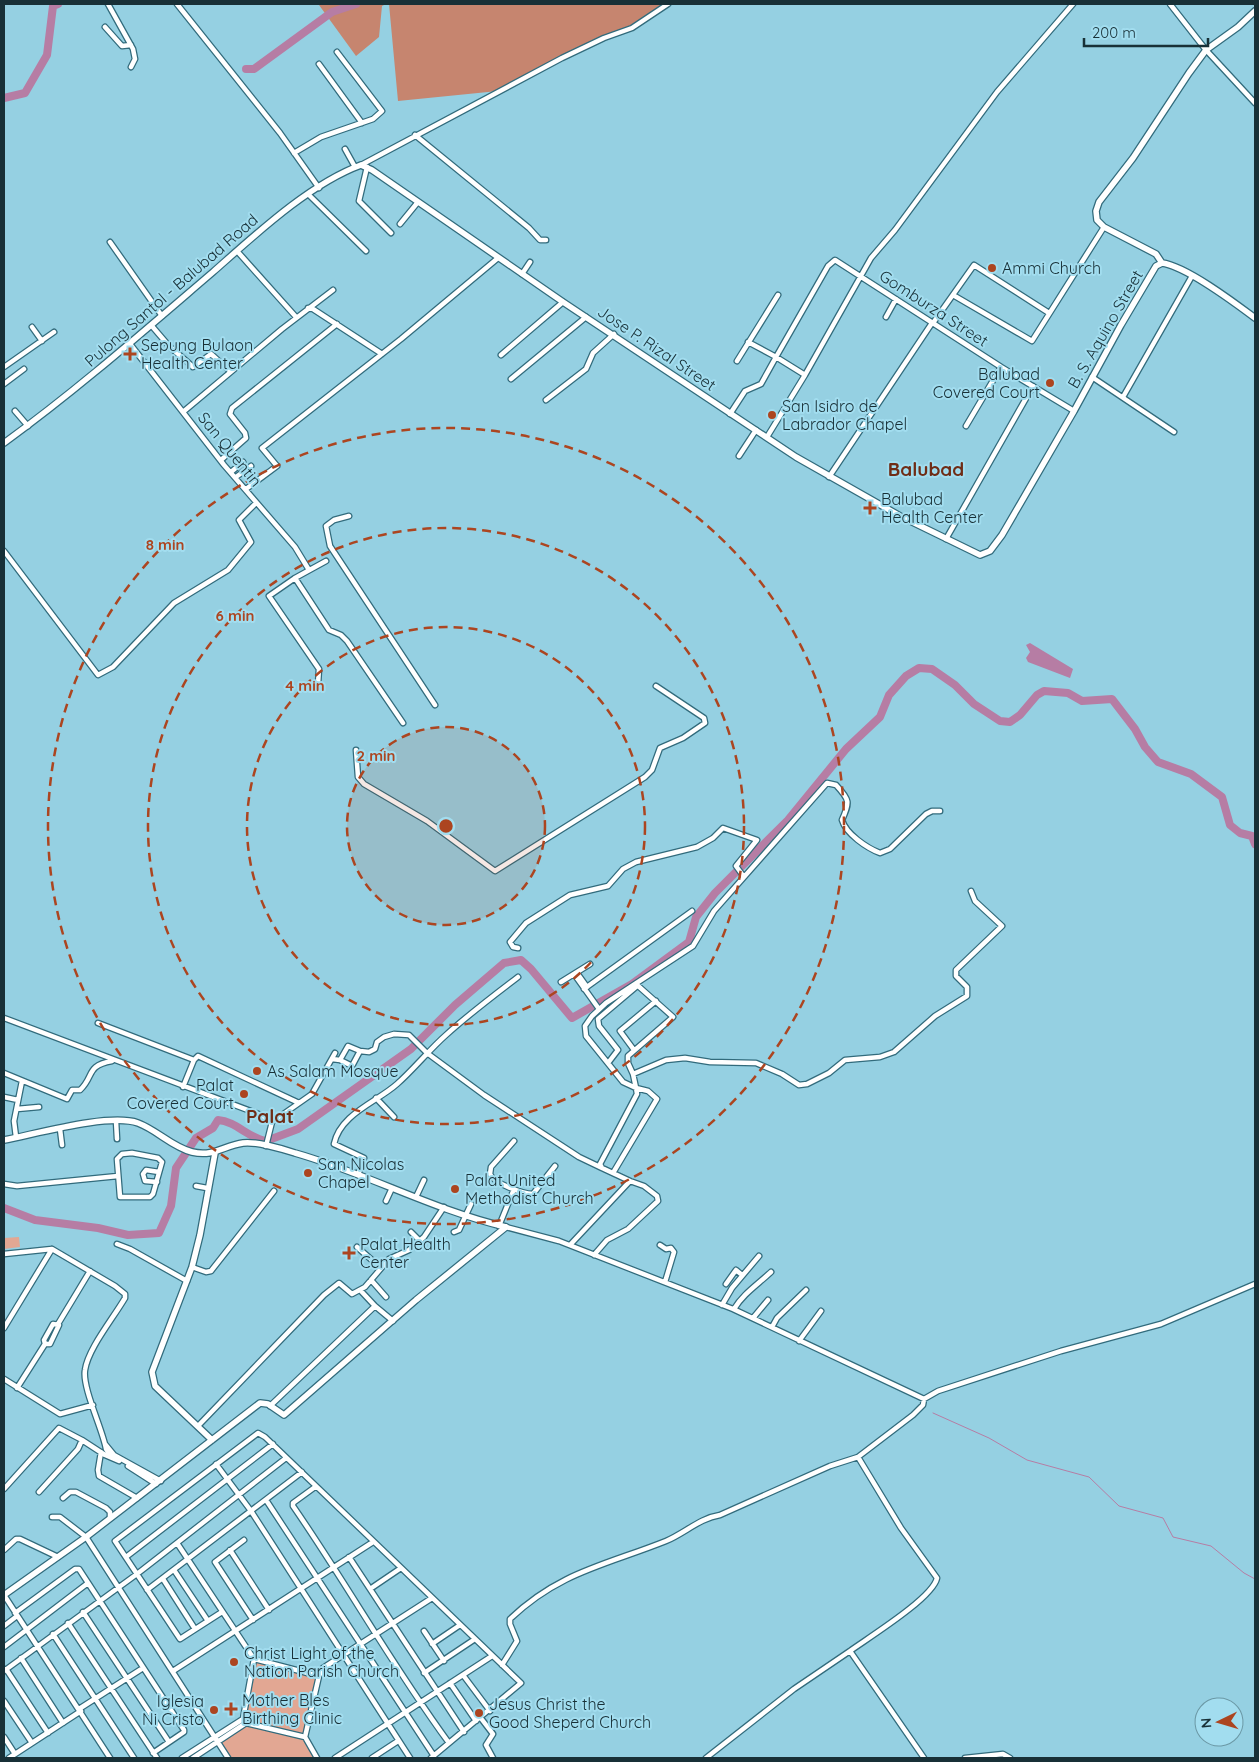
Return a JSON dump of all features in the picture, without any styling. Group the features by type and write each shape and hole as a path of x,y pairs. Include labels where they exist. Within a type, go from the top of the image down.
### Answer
{"street":[{"path":"108,4 131,45 135,58 131,67"},
{"path":"177,4 294,153 319,188"},
{"path":"361,167 415,135 562,58 604,38 632,28 668,4"},
{"path":"730,414 746,391 761,384 828,266 835,260 861,277 871,258 895,230 997,92 1073,4"},
{"path":"1170,4 1206,50 1255,104"},
{"path":"1255,11 1238,27 1206,50 1133,158 1099,202 1096,211 1097,220 1104,226 1156,254 1162,263 1169,264 1192,276 1255,318"},
{"path":"105,27 122,46 131,45"},
{"path":"294,153 321,137 362,123 381,114 381,107 337,52"},
{"path":"319,64 362,123"},
{"path":"415,135 529,228 540,240 546,240"},
{"path":"345,149 361,167 359,201 392,233"},
{"name":"Pulong Santol - Balubad Road","path":"4,443 130,344 237,251 309,195 361,167"},
{"name":"Jose P. Rizal Street","path":"361,167 418,202 730,414 829,477 946,539"},
{"path":"309,195 334,217 366,251"},
{"path":"400,224 418,202"},
{"path":"953,295 1032,341 1104,226"},
{"path":"110,242 162,316"},
{"path":"237,251 296,317"},
{"path":"246,489 277,466 262,448 382,354 498,258"},
{"path":"522,274 530,262"},
{"name":"B. S. Aquino Street","path":"946,539 976,554 990,551 1002,535 1156,266 1162,263"},
{"path":"829,477 974,265 1049,313"},
{"path":"1123,397 1192,276"},
{"name":"Gomburza Street","path":"767,437 805,376 861,277 1001,367 1074,411"},
{"path":"183,412 296,317 333,290"},
{"path":"737,361 778,295"},
{"path":"886,317 896,298"},
{"path":"501,356 563,302"},
{"path":"308,308 313,308 382,354"},
{"path":"511,379 586,316"},
{"path":"221,460 246,438 245,433 230,414 232,408 337,324"},
{"path":"151,325 169,346 193,368 211,354 230,371"},
{"path":"32,327 42,341"},
{"path":"4,367 54,332"},
{"path":"546,400 586,369 594,353 614,334"},
{"path":"748,342 805,376"},
{"name":"San Quentin","path":"130,344 221,460 294,548 309,570"},
{"path":"966,426 1001,367"},
{"path":"4,384 24,369"},
{"path":"1092,377 1174,432"},
{"path":"946,539 1033,386"},
{"path":"15,411 28,426"},
{"path":"739,456 756,430"},
{"path":"231,472 243,462"},
{"path":"236,477 251,466"},
{"path":"4,552 98,675 113,666 174,603 228,570 251,542 238,520 256,503"},
{"path":"349,516 334,520 326,526 330,546 435,706"},
{"path":"318,684 319,668 270,598 270,594 326,561"},
{"path":"295,578 329,630 341,635 347,641 403,723"},
{"path":"356,750 358,777 364,784 427,822 495,871 645,777 652,770 660,748 678,741 704,723 704,718 656,686"},
{"path":"613,1173 657,1098 648,1091 623,1082 586,1036 587,1023 598,1008 690,949 706,922 743,876 828,783 836,785 848,801 848,810 842,820 845,826 863,843 880,853 888,851 926,814 940,810"},
{"path":"518,948 513,947 510,942 520,929 568,896 608,886 620,872 636,862 697,847 713,838 723,828 757,840 737,865 743,876"},
{"path":"632,1074 666,1060 685,1058 710,1062 756,1063 803,1085 818,1080 845,1060 880,1057 894,1052 935,1016 967,996 967,987 956,976 956,970 1002,927 975,901 971,891"},
{"path":"586,988 692,911"},
{"path":"561,982 590,964"},
{"path":"576,974 598,1008"},
{"path":"358,1175 364,1158 336,1146 335,1142 354,1115 403,1078 427,1053 475,1010 518,977"},
{"path":"602,1168 601,1162 637,1094 627,1058 672,1017 637,984"},
{"path":"608,1063 618,1050 599,1026 598,1019 637,984"},
{"path":"634,1050 620,1031 656,1001"},
{"path":"4,1018 182,1087 253,1112 272,1122"},
{"path":"98,1023 194,1060"},
{"path":"340,1060 348,1046 360,1051 369,1052 375,1049 377,1042 394,1034 409,1035 427,1053 484,1095 579,1157 644,1186 657,1196 658,1201 628,1229 607,1240 594,1255"},
{"path":"332,1059 340,1060 352,1066 360,1051"},
{"path":"267,1142 272,1122 314,1092 335,1053"},
{"path":"182,1087 194,1060 198,1056 299,1103"},
{"path":"4,1073 67,1099 72,1090 80,1090 86,1084 90,1072 100,1064 113,1060"},
{"path":"16,1137 14,1121 22,1081"},
{"path":"4,1097 18,1100"},
{"path":"376,1098 394,1117"},
{"path":"17,1109 39,1107"},
{"path":"4,1140 116,1121 138,1124 186,1150 214,1153 243,1143 267,1142 466,1215 570,1246 665,1282 734,1309 924,1399"},
{"path":"116,1121 117,1139"},
{"path":"60,1129 62,1145"},
{"path":"514,1141 491,1167 490,1174 493,1179 514,1189 533,1194 555,1166"},
{"path":"127,1153 142,1154 161,1160 159,1172 153,1194 150,1197 124,1198 120,1195 117,1159 119,1156 127,1153"},
{"path":"212,1440 161,1393 152,1379 152,1372 192,1267 200,1235 214,1153"},
{"path":"156,1182 145,1180 143,1174 146,1170 159,1172"},
{"path":"4,1184 17,1186 118,1176"},
{"path":"416,1197 424,1180"},
{"path":"570,1246 630,1181"},
{"path":"196,1186 207,1188"},
{"path":"386,1201 392,1188"},
{"path":"110,1758 4,1595 158,1483 260,1403 270,1406 284,1416 503,1227 514,1189"},
{"path":"192,1267 206,1272 211,1271 274,1192"},
{"path":"454,1232 459,1230 471,1204"},
{"path":"198,1426 331,1289 339,1283 352,1294 361,1291 392,1257 408,1250 428,1234 444,1207"},
{"path":"411,1232 419,1240"},
{"path":"117,1244 130,1248 187,1281"},
{"path":"660,1245 666,1249 671,1248 674,1252 665,1282"},
{"path":"357,1247 381,1268"},
{"path":"4,1328 52,1249"},
{"path":"4,1254 52,1249 122,1291 125,1298 88,1357 85,1370 105,1444 114,1455 158,1483"},
{"path":"722,1305 732,1288 759,1256"},
{"path":"732,1288 725,1282 736,1270 742,1275"},
{"path":"18,1388 45,1344 50,1344 60,1328 58,1324 90,1271"},
{"path":"734,1309 740,1297 748,1293 771,1272"},
{"path":"371,1280 386,1297"},
{"path":"924,1399 938,1391 1061,1351 1161,1324 1255,1284"},
{"path":"772,1327 777,1318 806,1290"},
{"path":"361,1291 393,1321"},
{"path":"753,1318 768,1300"},
{"path":"270,1406 375,1306"},
{"path":"799,1341 821,1311"},
{"path":"4,1379 60,1414 93,1405"},
{"path":"502,1665 517,1641 510,1624 510,1619 527,1602 554,1584 668,1540 708,1517 720,1515 830,1466 858,1457 913,1414 923,1405 924,1399"},
{"path":"4,1489 59,1428 158,1483"},
{"path":"222,1612 179,1638 115,1541 258,1433 273,1444 521,1682 490,1711 432,1757 361,1644 266,1500"},
{"path":"40,1492 78,1449 82,1440"},
{"path":"126,1557 273,1444"},
{"path":"101,1452 99,1476 137,1498"},
{"path":"706,1758 794,1689 918,1602 934,1587 937,1578 901,1528 858,1457"},
{"path":"48,1733 5,1670 136,1574 286,1458"},
{"path":"216,1464 251,1511 410,1758"},
{"path":"147,1590 302,1472"},
{"path":"315,1486 293,1505 335,1567 420,1703 450,1743"},
{"path":"64,1498 70,1492 76,1492 106,1508 110,1512 110,1517"},
{"path":"52,1517 60,1517 86,1537 174,1671 228,1758"},
{"path":"4,1550 16,1539 20,1539 58,1557"},
{"path":"244,1540 216,1563 253,1620"},
{"path":"174,1671 373,1542"},
{"path":"177,1543 189,1558 254,1659 319,1676"},
{"path":"230,1550 269,1610"},
{"path":"349,1557 436,1693 464,1732"},
{"path":"370,1589 401,1568"},
{"path":"4,1626 16,1614 75,1569 79,1569 184,1730 184,1732 153,1753"},
{"path":"174,1570 208,1621"},
{"path":"163,1579 195,1629"},
{"path":"4,1647 88,1583"},
{"path":"317,1758 305,1737 319,1676 323,1668 392,1626 432,1598"},
{"path":"84,1612 169,1742"},
{"path":"68,1623 157,1758"},
{"path":"432,1644 460,1625"},
{"path":"424,1631 444,1661"},
{"path":"53,1634 134,1758"},
{"path":"424,1674 476,1639"},
{"path":"850,1651 924,1758"},
{"path":"335,1758 492,1656"},
{"path":"21,1658 63,1722"},
{"path":"245,1721 254,1659"},
{"path":"9,1758 143,1668"},
{"path":"463,1675 490,1711"},
{"path":"450,1684 478,1719 493,1734 486,1745 493,1758"},
{"path":"4,1701 32,1743"},
{"path":"182,1758 245,1721 305,1737"},
{"path":"4,1737 15,1754"},
{"path":"192,1758 217,1739"},
{"path":"372,1758 398,1741"},
{"path":"965,1758 1003,1754 1010,1758"}],"shaded area":[{"path":"301,4 386,4 382,6 379,37 356,56 319,5"},
{"path":"389,4 667,4 634,27 569,54 498,91 398,101"},
{"path":"1030,643 1073,669 1070,678 1028,662 1026,658 1030,652 1026,645"},
{"path":"19,1237 20,1247 4,1249 4,1238"},
{"path":"254,1659 319,1676 305,1737 317,1758 228,1758 218,1741 246,1723 243,1719"}],"waterway":[{"path":"4,98 25,93 47,55 53,6 58,4"},
{"path":"246,69 254,69 332,12 356,4"},
{"path":"4,1208 35,1220 98,1228 128,1235 159,1233 171,1206 176,1168 196,1138 213,1128 218,1120 231,1123 253,1137 266,1141 298,1129 411,1049 455,1005 504,963 521,960 531,969 572,1018 632,984 689,942 696,917 715,893 788,820 846,749 880,717 889,695 906,676 919,668 932,669 955,685 974,704 1000,721 1010,722 1020,715 1037,695 1044,691 1068,693 1082,701 1112,699 1135,729 1145,747 1158,762 1191,774 1222,797 1230,825 1240,833 1252,836 1255,844"},
{"path":"933,1413 989,1438 1027,1460 1089,1477 1119,1506 1163,1518 1173,1537 1211,1546 1244,1573 1255,1579"}],"place":[{"name":"Ammi Church","path":"992,268"},
{"name":"Sepung Bulaon Health Center","path":"130,354"},
{"name":"Balubad Covered Court","path":"1050,383"},
{"name":"San Isidro de Labrador Chapel","path":"772,415"},
{"name":"Balubad Health Center","path":"870,508"},
{"name":"As Salam Mosque","path":"257,1071"},
{"name":"Palat Covered Court","path":"244,1094"},
{"name":"San Nicolas Chapel","path":"308,1173"},
{"name":"Palat United Methodist Church","path":"455,1189"},
{"name":"Palat Health Center","path":"349,1253"},
{"name":"Christ Light of the Nation Parish Church","path":"234,1662"},
{"name":"Mother Bles Birthing Clinic","path":"231,1709"},
{"name":"Iglesia Ni Cristo","path":"214,1710"},
{"name":"Jesus Christ the Good Sheperd Church","path":"479,1713"}],"district":[{"name":"Balubad","path":"926,469"},
{"name":"Palat","path":"270,1116"}]}
